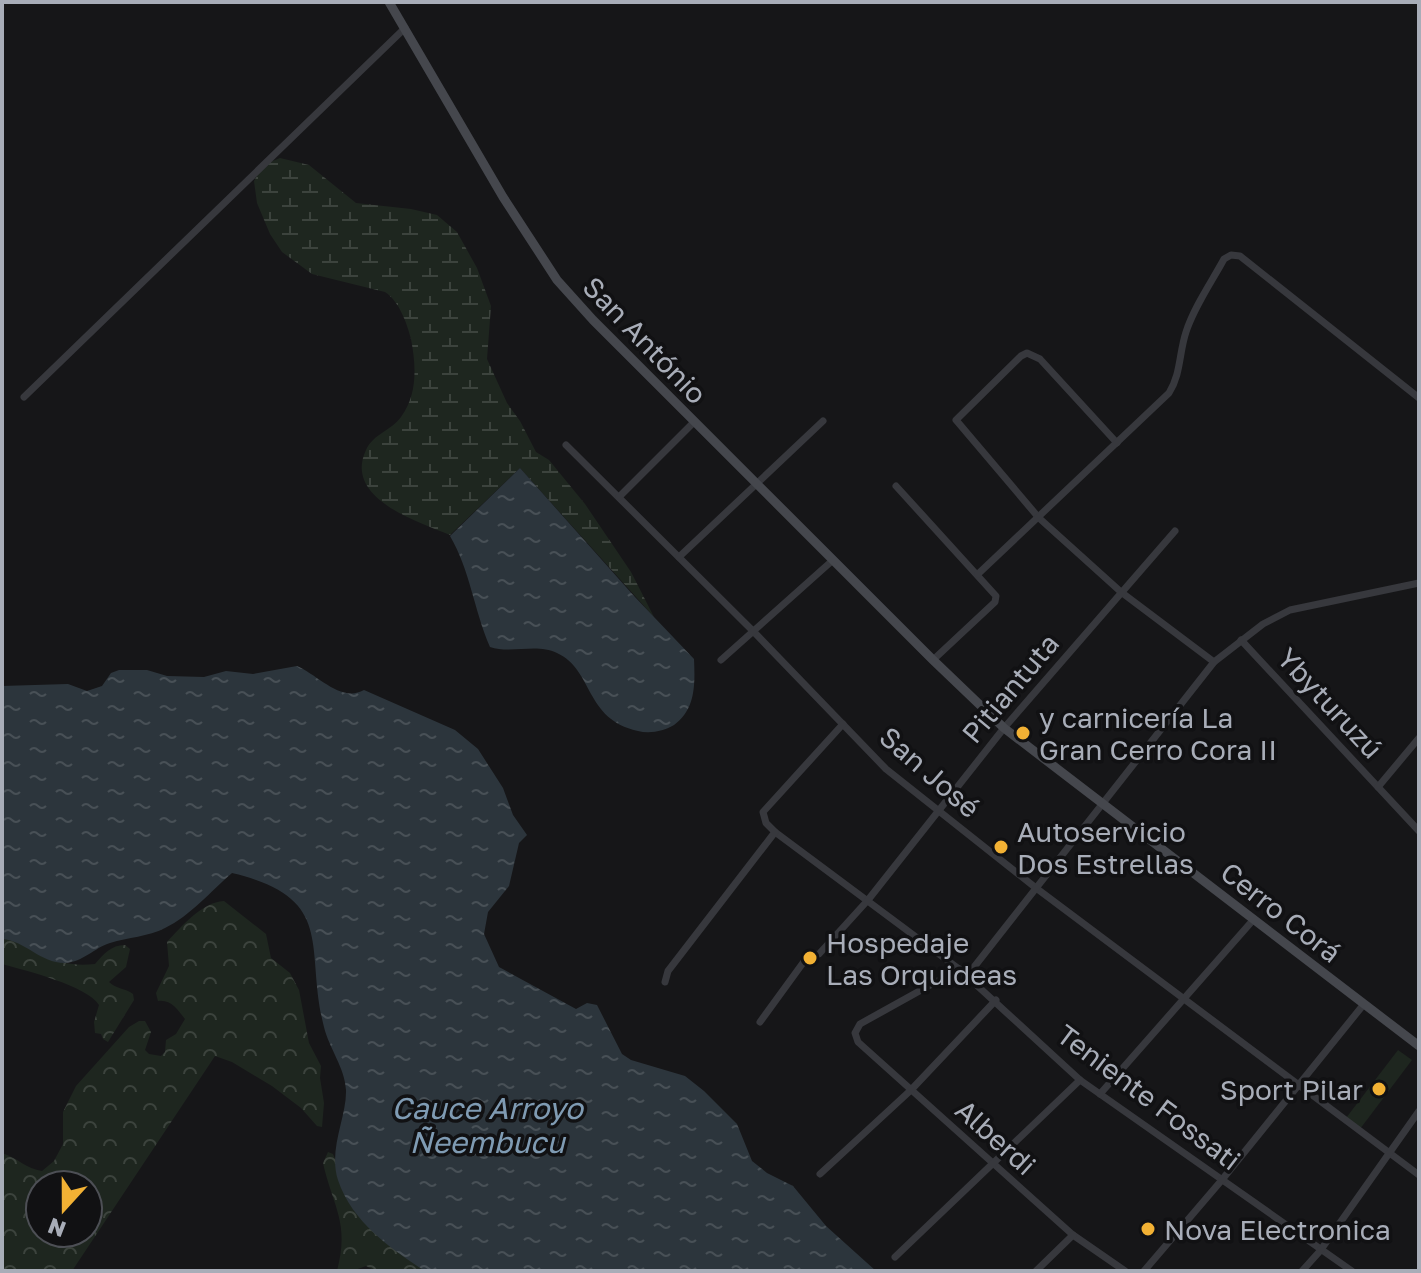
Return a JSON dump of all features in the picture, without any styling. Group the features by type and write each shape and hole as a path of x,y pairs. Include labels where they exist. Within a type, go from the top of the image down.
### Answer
{"street":[{"name":"San António","path":"389,2 503,197 557,280 593,320 933,660"},
{"path":"24,397 405,28"},
{"path":"978,574 1169,393 1176,382 1191,320 1224,259 1231,255 1240,256 1419,398"},
{"path":"1117,443 1040,359 1027,353 956,420 1039,518 1121,592 1214,662"},
{"path":"679,557 823,421"},
{"path":"619,497 694,422"},
{"name":"San José","path":"566,445 886,769 1183,1000 1419,1175"},
{"path":"896,486 996,596 995,602 933,660"},
{"name":"Pitiantuta","path":"760,1022 808,956 819,954 868,900 1004,728 1175,531"},
{"path":"721,660 833,560"},
{"path":"967,976 1214,662 1241,640 1290,610 1419,583"},
{"name":"Ybyturuzú","path":"1241,640 1419,831"},
{"name":"Cerro Corá","path":"933,660 1004,728 1419,1046"},
{"path":"665,982 668,971 775,832 766,823 763,812 843,724"},
{"path":"1378,787 1419,738"},
{"name":"Teniente Fossati","path":"775,832 959,969 1080,1080 1352,1271"},
{"path":"1100,1094 1254,919"},
{"name":"Alberdi","path":"959,969 860,1024 855,1033 858,1042 1073,1235 1125,1271"},
{"path":"820,1174 911,1090 996,1000"},
{"path":"1144,1271 1364,1004"},
{"path":"895,1257 1080,1080"},
{"path":"1302,1271 1320,1251 1419,1111"},
{"path":"1036,1271 1073,1235"}],"green space":[{"path":"280,158 309,165 356,203 437,215 457,232 477,268 491,306 487,359 507,403 536,452 549,460 585,504 631,572 654,617 520,468 450,535 404,515 374,495 365,482 362,467 369,445 407,408 415,369 409,333 398,307 385,292 312,274 282,252 270,234 257,203 254,181 263,165"},
{"path":"224,901 266,934 271,958 290,973 299,990 309,1043 321,1066 322,1127 272,1086 232,1062 215,1056 104,1223 104,1169 44,1169 54,1161 63,1144 63,1112 76,1086 129,1027 139,1021 145,1021 151,1032 145,1050 161,1056 165,1052 166,1040 176,1034 185,1019 170,1003 158,1001 156,993 169,966 167,942 192,916"},
{"path":"11,937 51,958 71,964 95,964 116,947 125,945 130,949 126,967 109,982 133,994 134,1000 108,1042 101,1034 95,1033 94,1022 99,1005 93,998 55,980 2,964 2,940"},
{"name":"Sport Pilar","path":"1398,1050 1412,1060 1360,1129 1346,1118"},
{"path":"328,1152 333,1154 342,1175 469,1271 376,1271 366,1266 352,1271 337,1271 342,1240 339,1216 323,1163"},
{"path":"2,1153 35,1169 24,1169 24,1249 87,1249 72,1271 2,1271"}],"water":[{"path":"520,468 694,659 694,687 690,704 674,725 647,732 621,725 598,706 578,671 557,653 541,649 490,647 462,562 450,536"},
{"name":"Cauce Arroyo Ñeembucu","path":"297,666 338,690 355,693 364,690 455,730 478,749 503,788 513,815 527,835 519,843 509,886 488,912 484,934 499,967 576,1009 587,1003 597,1005 622,1054 631,1060 685,1076 704,1091 737,1124 752,1161 767,1173 793,1186 826,1226 876,1271 425,1271 362,1221 338,1180 335,1157 346,1100 345,1082 324,1027 310,930 302,912 288,896 266,884 232,873 192,910 165,928 110,943 83,958 65,963 48,960 2,939 2,686 68,684 87,691 102,686 111,673 119,670 204,677 226,671 253,674"}],"place":[{"name":"y carnicería La Gran Cerro Cora II","path":"1023,733"},
{"name":"Autoservicio Dos Estrellas","path":"1001,847"},
{"name":"Hospedaje Las Orquideas","path":"810,958"},
{"name":"Sport Pilar","path":"1379,1089"},
{"name":"Nova Electronica","path":"1148,1229"}]}
